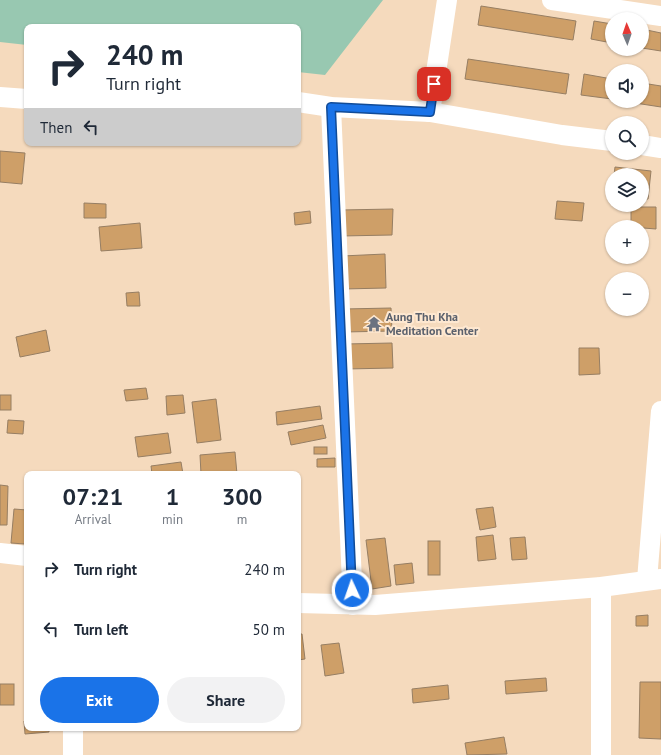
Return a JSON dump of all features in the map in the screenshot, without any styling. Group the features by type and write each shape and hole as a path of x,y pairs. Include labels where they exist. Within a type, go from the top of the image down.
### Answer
{"street":[{"path":"430,112 447,0"},
{"path":"552,0 661,16"},
{"path":"0,97 24,99"},
{"path":"301,102 331,107 430,112 605,141"},
{"path":"331,107 353,606"},
{"path":"649,147 661,148"},
{"path":"301,603 353,606 375,605 601,587 654,580 661,411"},
{"path":"0,553 24,556"},
{"path":"601,587 601,755"},
{"path":"73,731 73,755"}],"green space":[{"path":"0,0 383,0 325,75 301,72 301,24 24,24 24,45 0,42"}],"building":[{"path":"481,6 576,21 573,40 478,25"},
{"path":"594,21 605,23 605,42 591,39"},
{"path":"649,30 661,33 661,51 649,49"},
{"path":"468,59 569,74 566,94 465,79"},
{"path":"584,74 605,78 605,98 581,95"},
{"path":"649,84 661,86 661,107 649,105"},
{"path":"0,151 25,153 22,184 0,182"},
{"path":"649,171 651,171 649,190"},
{"path":"557,201 584,203 582,221 555,219"},
{"path":"84,203 106,204 106,218 84,218"},
{"path":"649,207 656,207 656,229 649,228 649,220 631,220 631,212 649,212"},
{"path":"393,209 392,235 341,236 341,210"},
{"path":"310,211 311,223 295,225 294,213"},
{"path":"140,223 142,248 101,251 99,227"},
{"path":"385,254 386,288 343,289 342,256"},
{"path":"139,292 140,306 127,306 126,293"},
{"path":"391,308 392,331 344,332 344,309"},
{"path":"46,330 50,351 20,357 16,337"},
{"path":"392,343 393,368 346,369 345,344"},
{"path":"579,348 599,348 600,374 579,375"},
{"path":"146,388 148,399 126,401 124,390"},
{"path":"0,395 11,395 11,410 0,410"},
{"path":"183,395 185,413 167,415 166,396"},
{"path":"216,399 221,440 197,443 192,402"},
{"path":"320,406 322,419 277,425 276,412"},
{"path":"8,420 24,421 23,434 7,433"},
{"path":"323,425 326,438 291,445 288,432"},
{"path":"168,433 171,453 138,457 135,437"},
{"path":"314,447 327,447 327,454 314,454"},
{"path":"235,452 237,471 201,471 200,455"},
{"path":"335,458 335,467 317,467 317,459"},
{"path":"181,462 182,471 152,471 151,466"},
{"path":"0,485 8,486 7,525 0,525"},
{"path":"493,507 496,527 480,530 476,509"},
{"path":"14,509 24,510 24,544 11,543"},
{"path":"493,535 496,559 478,561 476,537"},
{"path":"525,537 527,559 512,560 510,538"},
{"path":"385,538 391,586 372,589 366,540"},
{"path":"428,541 440,541 440,575 428,575"},
{"path":"412,563 414,583 396,585 394,565"},
{"path":"648,615 648,626 636,626 636,616"},
{"path":"301,634 302,634 305,659 301,660"},
{"path":"339,643 344,673 325,676 321,645"},
{"path":"546,678 547,691 506,694 505,681"},
{"path":"640,682 661,682 661,739 639,738"},
{"path":"0,684 14,684 14,705 0,705"},
{"path":"448,685 449,699 413,703 412,689"},
{"path":"25,731 49,731 49,732 25,734"},
{"path":"504,737 507,754 467,755 465,743"}],"place":[{"name":"Aung Thu Kha Meditation Center","path":"374,324"}],"route":[{"path":"352,590 331,107 430,112 434,84"}]}
